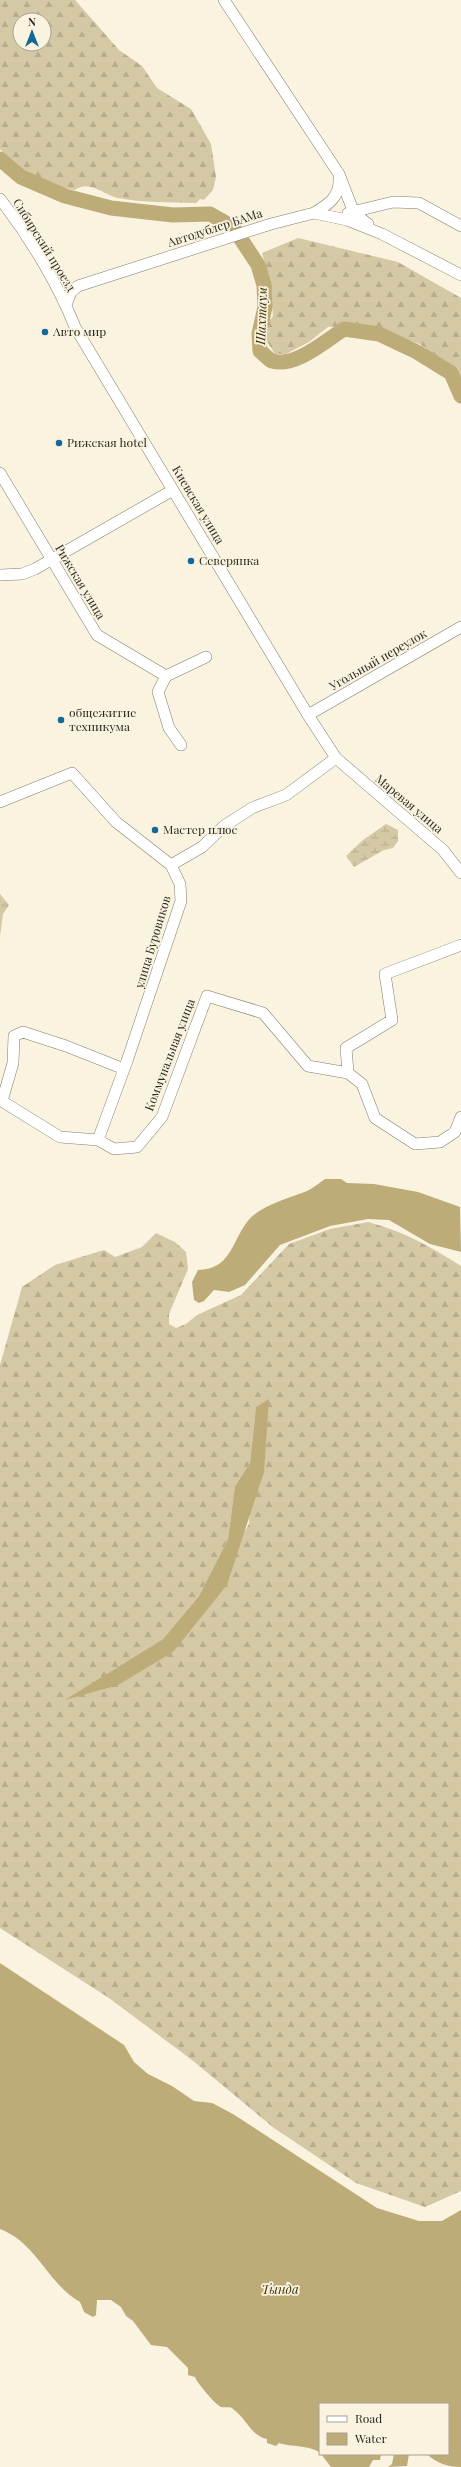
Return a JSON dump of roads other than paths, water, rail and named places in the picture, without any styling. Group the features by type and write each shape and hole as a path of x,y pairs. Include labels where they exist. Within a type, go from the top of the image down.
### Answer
{"street":[{"path":"224,0 339,174 354,213 382,234 461,275"},
{"path":"314,213 328,205 335,198 339,188 339,174"},
{"name":"Сибирский проезд","path":"0,199 14,218 66,305"},
{"path":"314,213 354,213 393,202 419,203 461,226"},
{"name":"Автодублер БАМа","path":"66,305 71,292 78,286 271,224 314,213 347,220 382,234"},
{"name":"Киевская улица","path":"66,305 75,327 308,715 336,758"},
{"name":"Рижская улица","path":"0,473 97,635 166,676"},
{"path":"0,575 22,574 52,560 173,490"},
{"name":"Угольный переулок","path":"308,715 461,627"},
{"path":"181,745 169,728 158,692 166,676 206,657"},
{"path":"171,865 202,847 224,826 252,808 286,795 336,758"},
{"name":"Маревая улица","path":"336,758 443,850 461,873"},
{"name":"улица Буровиков","path":"0,802 72,773 116,822 171,865 180,884 181,901 124,1069 98,1140"},
{"path":"461,944 385,974 392,1020 346,1048 348,1073 362,1084 375,1118 415,1144 440,1142 455,1132 461,1117"},
{"name":"Коммунальная улица","path":"98,1140 114,1149 137,1146 162,1117 207,996 263,1013 308,1066 348,1073"},
{"path":"98,1140 60,1137 1,1101 13,1063 14,1036 23,1032 66,1046 124,1069"}],"water":[{"path":"325,1179 341,1179 347,1183 374,1184 418,1192 460,1207 461,1252 430,1244 389,1220 368,1219 330,1226 280,1245 245,1285 229,1292 214,1290 204,1301 199,1303 194,1300 192,1282 198,1270 209,1269 224,1260 252,1216 266,1207 307,1191"},
{"path":"269,1399 264,1472 227,1585 173,1652 118,1685 65,1700 163,1639 199,1596 228,1539 235,1486 250,1463 256,1407"},
{"name":"Тында","path":"0,1963 124,2045 134,2062 148,2074 172,2086 194,2101 212,2103 233,2114 377,2208 419,2221 442,2221 461,2210 461,2467 442,2464 428,2455 449,2455 449,2403 319,2403 319,2452 306,2447 279,2443 276,2446 267,2443 267,2439 256,2434 232,2408 221,2407 215,2402 195,2377 188,2375 188,2368 167,2347 151,2345 133,2321 126,2316 121,2307 111,2300 97,2300 96,2315 93,2317 84,2312 80,2302 59,2285 33,2253 13,2235 0,2229"},
{"path":"322,2455 381,2455 380,2460 373,2460 369,2467 331,2467"},
{"path":"394,2455 409,2455 407,2466 388,2467 392,2464"}],"waterway":[{"name":"Шахтаум","path":"0,159 21,177 65,196 111,208 173,215 210,214 233,227 258,265 264,285 265,307 259,334 260,351 272,361 290,361 300,357 344,329 379,334 417,352 451,373 461,396"}],"place":[{"name":"Авто мир","path":"45,332"},
{"name":"Рижская hotel","path":"59,443"},
{"name":"Северянка","path":"191,561"},
{"name":"общежитие техникума","path":"61,720"},
{"name":"Мастер плюс","path":"155,830"}]}
